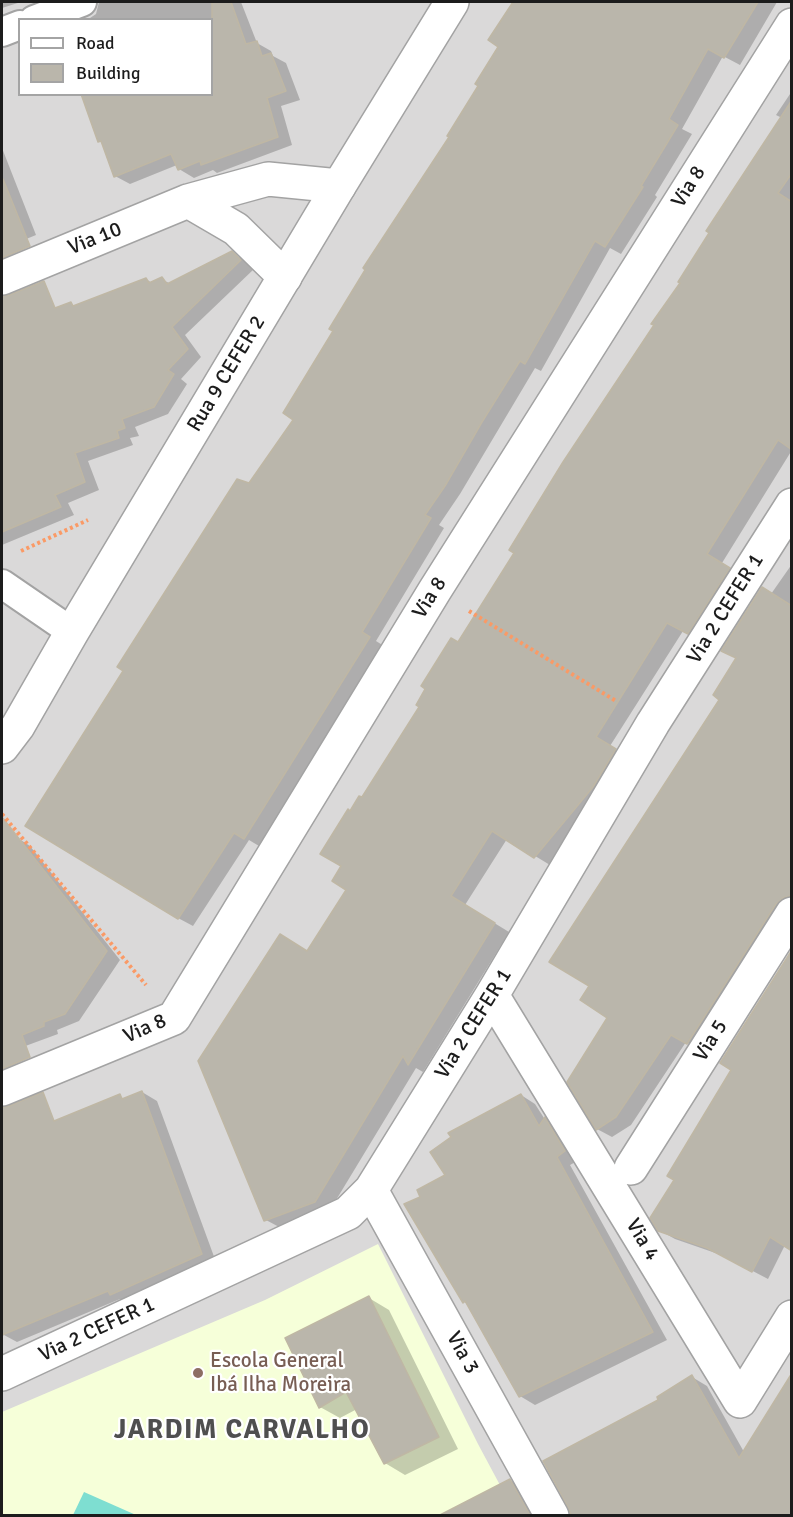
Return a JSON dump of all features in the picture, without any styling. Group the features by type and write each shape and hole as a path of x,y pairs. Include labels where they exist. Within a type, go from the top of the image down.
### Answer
{"street":[{"name":"Rua 9 CEFER 2","path":"2,747 18,726 72,632 451,2"},
{"name":"Via 8","path":"2,1089 174,1018 435,590 792,25"},
{"name":"Via 10","path":"2,278 188,201 268,179 339,186"},
{"path":"188,201 236,229 285,277"},
{"name":"Via 2 CEFER 1","path":"2,1374 348,1213 371,1190 492,995 653,723 792,505"},
{"name":"Via 5","path":"631,1168 792,914"},
{"name":"Via 4","path":"492,995 740,1401 792,1317"},
{"name":"Via 3","path":"371,1190 552,1515"}],"lane":[{"path":"39,18 82,2"},
{"path":"2,32 18,26"},
{"path":"2,584 72,632"}],"path":[{"path":"12,555 81,523"},
{"path":"435,590 653,723"},
{"path":"2,814 174,1018"}],"shaded area":[{"path":"2,2 791,2 791,1515 2,1516"},
{"name":"Escola General Ibá Ilha Moreira","path":"378,1244 516,1515 2,1516 2,1412 265,1300"},
{"path":"84,1492 136,1515 73,1515"}],"building":[{"path":"212,2 231,2 246,44 257,41 262,56 271,53 286,91 267,98 278,137 201,165 200,161 178,170 171,154 114,177 101,141 98,142 82,96 213,96"},
{"path":"513,2 758,2 724,58 708,49 669,119 678,125 641,186 643,187 605,247 595,241 525,364 520,361 425,515 431,518 362,632 370,637 244,839 234,833 178,919 25,826 123,671 117,667 237,479 249,483 293,420 283,413 333,331 329,329 365,270 363,268 449,137 447,136 478,86 475,84 498,47 488,40"},
{"path":"792,100 792,173 778,193 792,202 792,450 778,440 707,554 730,568 688,634 667,623 596,737 616,749 593,787 534,858 492,831 451,896 495,923 408,1065 403,1056 315,1202 264,1221 198,1061 280,934 307,951 346,890 332,881 341,866 320,854 348,809 350,811 359,796 362,797 419,707 416,705 425,689 421,686 451,638 458,642 514,553 509,550 563,462 654,325 651,324 680,283 678,282 709,233 706,231"},
{"path":"2,179 30,246 2,258"},
{"path":"232,251 241,260 172,327 188,349 168,370 174,374 154,407 122,419 125,428 117,431 119,438 75,453 85,482 55,495 61,507 2,532 2,296 44,281 55,308 71,302 73,306 146,278 149,283 162,277 167,284"},
{"path":"762,587 792,606 792,895 776,904 687,1044 671,1035 616,1117 596,1130 567,1082 607,1018 580,1000 589,986 549,962 719,700 713,695 736,658 721,651"},
{"path":"2,817 107,951 65,1014 44,1022 44,1026 22,1035 30,1057 2,1069"},
{"path":"792,950 792,1251 770,1237 752,1272 707,1248 658,1231 650,1218 674,1180 667,1176 731,1070 720,1063"},
{"path":"142,1091 202,1254 110,1295 108,1291 2,1335 2,1107 43,1092 54,1121 120,1094 122,1099"},
{"path":"521,1094 539,1126 545,1117 565,1151 557,1157 653,1332 519,1397 465,1301 463,1303 404,1204 420,1197 417,1190 445,1175 430,1152 451,1137 448,1133"},
{"path":"369,1296 439,1437 384,1464 346,1392 319,1408 285,1338"},
{"path":"792,1373 792,1515 571,1515 543,1461 658,1400 657,1397 692,1375 739,1458"},
{"path":"510,1479 530,1515 440,1515"}],"place":[{"name":"Escola General Ibá Ilha Moreira","path":"198,1373"}],"district":[{"name":"JARDIM CARVALHO","path":"242,1431"}]}
